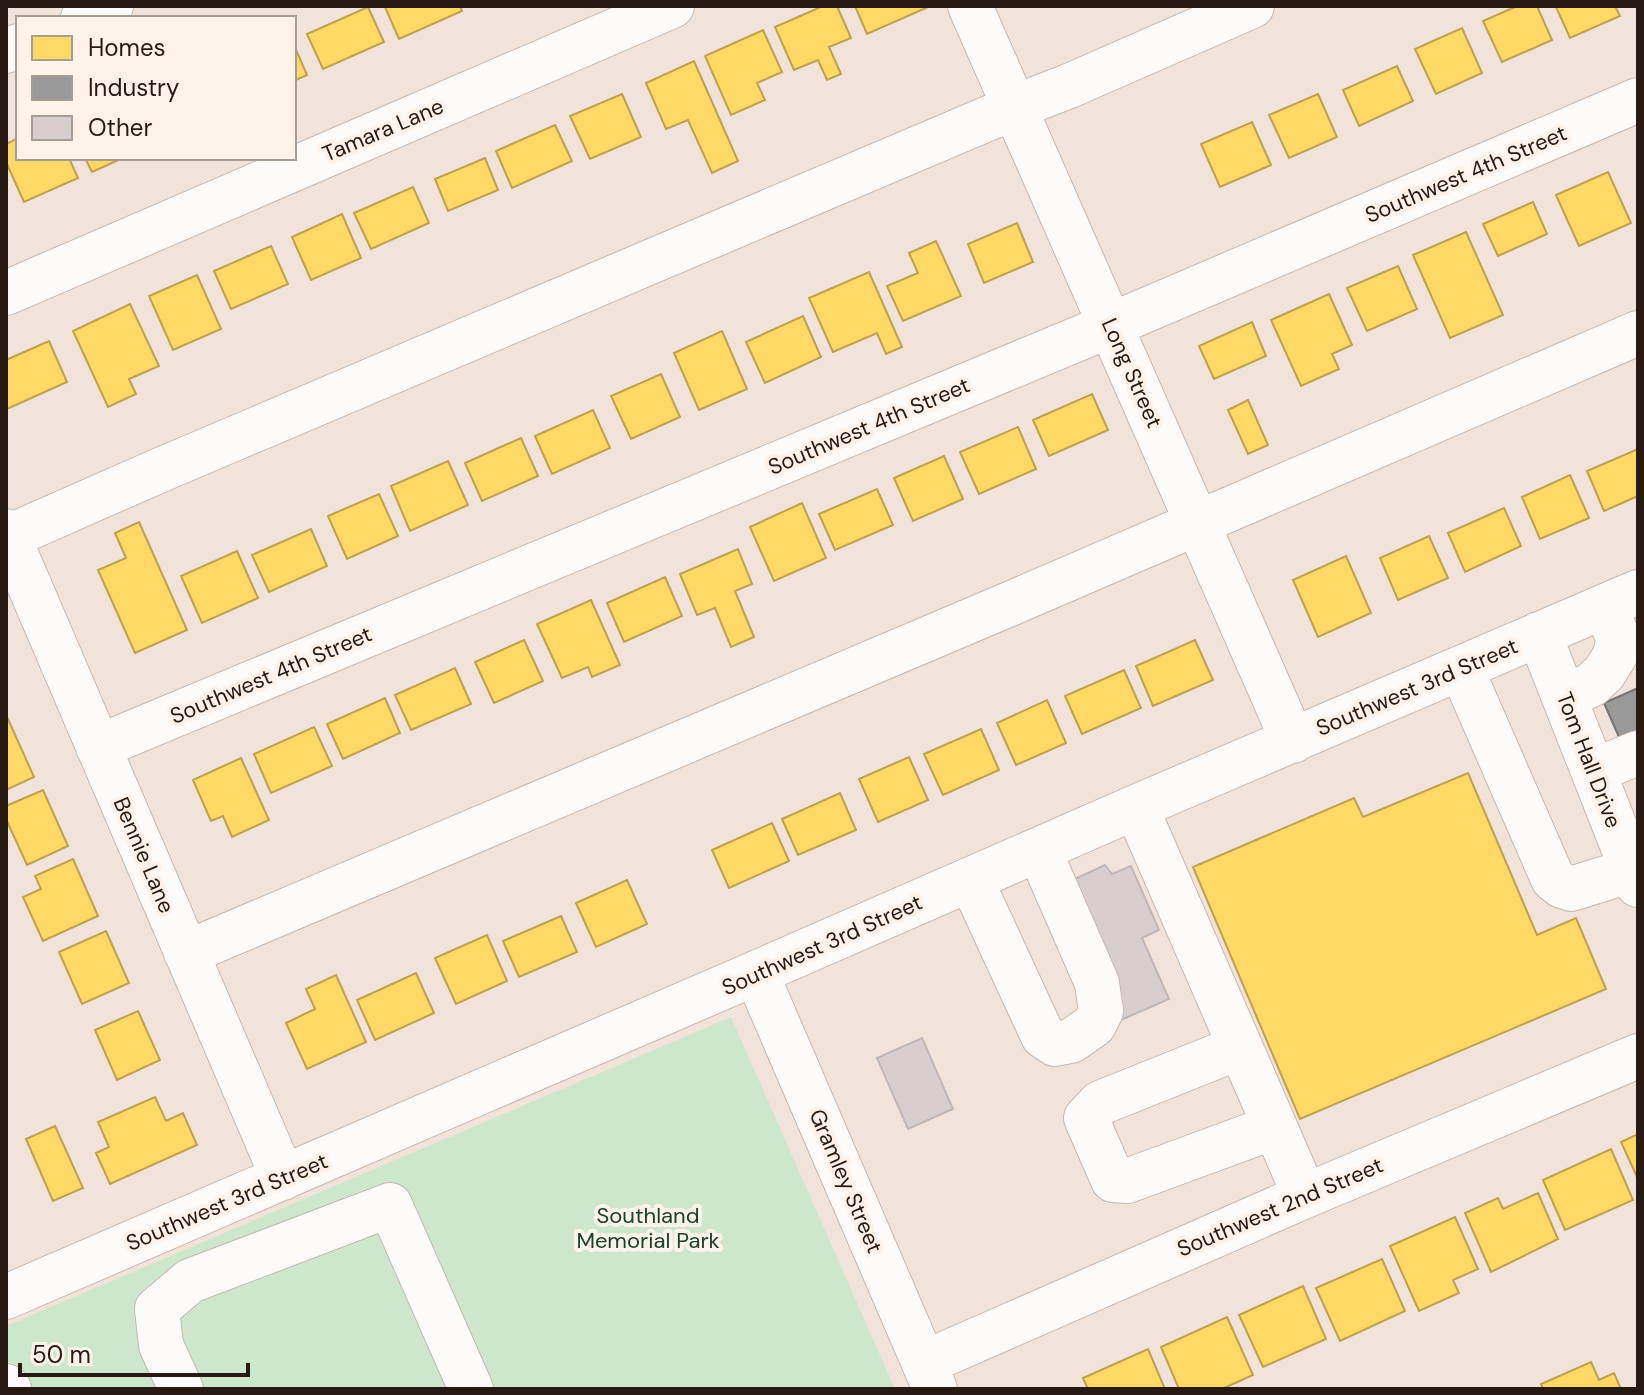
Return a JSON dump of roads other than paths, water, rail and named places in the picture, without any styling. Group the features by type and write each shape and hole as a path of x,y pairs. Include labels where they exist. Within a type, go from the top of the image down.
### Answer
{"street":[{"path":"88,16 111,6"},
{"name":"Tamara Lane","path":"6,293 672,6"},
{"name":"Long Street","path":"970,6 1293,741"},
{"path":"7,534 1252,6"},
{"name":"Southwest 4th Street","path":"98,747 1111,325 1638,100"},
{"path":"186,953 1638,333"},
{"name":"Bennie Lane","path":"7,534 283,1178"},
{"path":"1564,697 1591,685 1627,649 1618,638 1622,599"},
{"name":"Southwest 3rd Street","path":"6,1297 1622,599"},
{"name":"Tom Hall Drive","path":"1539,634 1635,877"},
{"path":"1461,668 1553,879 1571,889 1635,877"},
{"path":"1593,771 1638,753"},
{"path":"1136,807 1305,1196"},
{"path":"971,880 1043,1036 1055,1044 1071,1041 1094,1025 1101,1011 1097,983 1039,850"},
{"name":"Gramley Street","path":"756,973 930,1376"},
{"path":"1240,1047 1100,1103 1086,1118 1113,1180 1127,1181 1274,1127"},
{"name":"Southwest 2nd Street","path":"930,1376 1305,1196 1638,1056"},
{"path":"242,1196 266,1250"},
{"path":"181,1389 161,1345 157,1309 190,1281 390,1205 471,1389"}],"park label":[{"name":"Southland Memorial Park","path":"648,1228"}]}
